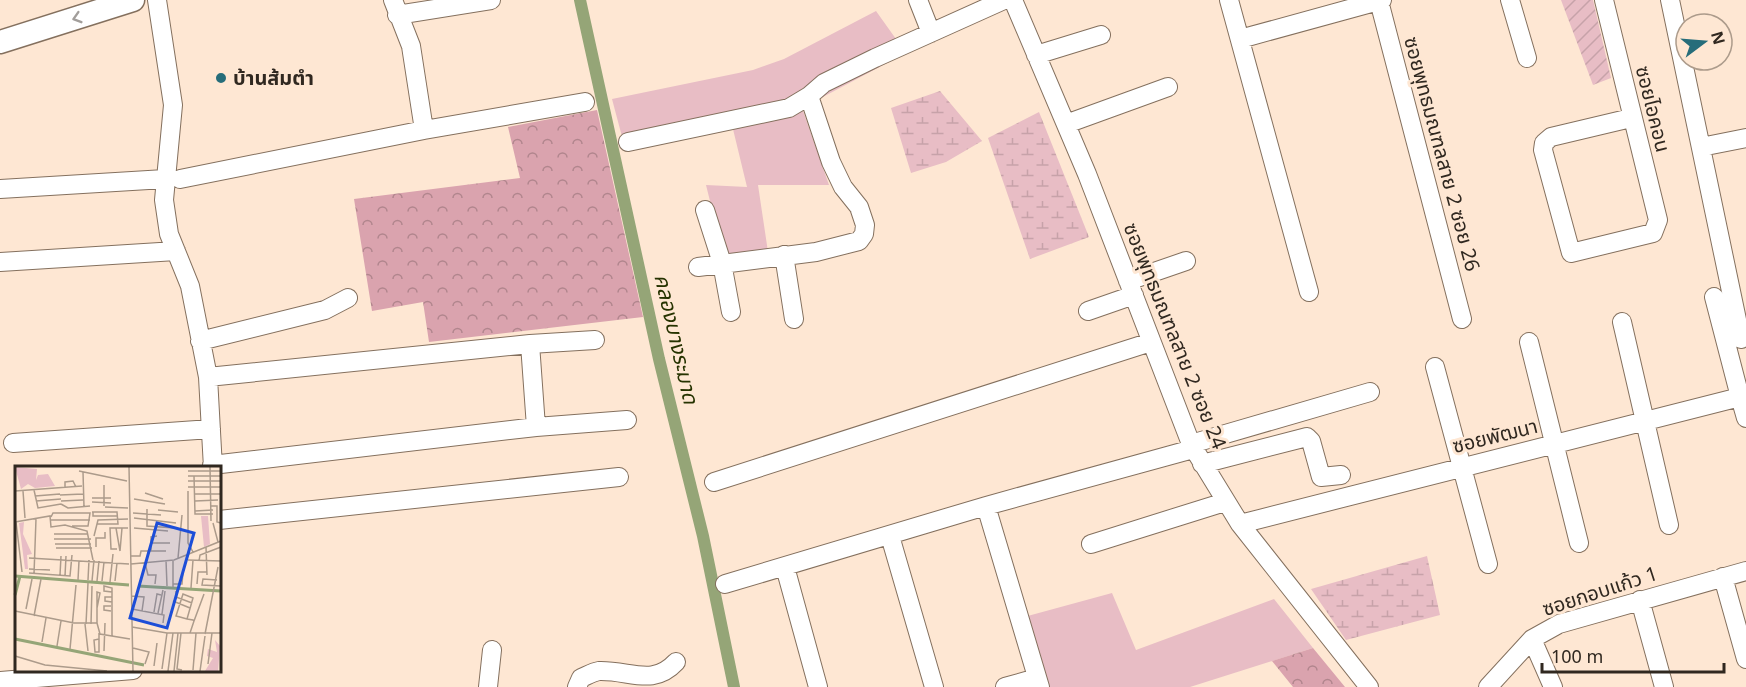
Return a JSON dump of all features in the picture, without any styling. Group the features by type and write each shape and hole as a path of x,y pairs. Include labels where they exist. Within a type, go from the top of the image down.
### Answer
{"main road":[{"path":"4,39 133,0"}],"street":[{"path":"157,0 173,105 172,179 164,201 169,234 190,286 208,377 212,466 536,426 627,420"},
{"path":"424,130 411,46 395,8 491,0"},
{"path":"918,0 931,33"},
{"path":"628,142 789,108 810,96 824,83 1004,0"},
{"name":"ซอยพุทธมณฑลสาย 2 ซอย 24","path":"1013,0 1066,124 1195,452 1240,524 1369,687"},
{"path":"1229,0 1309,292"},
{"name":"ซอยพุทธมณฑลสาย 2 ซอย 26","path":"1240,39 1380,0 1462,319"},
{"path":"1510,0 1527,58"},
{"name":"ซอยไอคอน","path":"1604,0 1631,118 1658,220 1653,233 1571,253 1543,150 1544,143 1551,137 1631,118"},
{"path":"1670,0 1741,339"},
{"path":"1036,55 1101,35"},
{"path":"1066,124 1168,87"},
{"path":"698,267 816,252 859,241 864,234 865,225 859,207 843,187 831,162 810,96"},
{"path":"0,189 172,179 424,130 585,102"},
{"path":"1701,147 1746,138"},
{"path":"705,210 722,263 731,312"},
{"path":"0,262 176,251"},
{"path":"784,255 794,319"},
{"path":"1088,311 1186,261"},
{"path":"1714,297 1746,418"},
{"path":"200,341 325,310 348,298"},
{"path":"1622,322 1669,525"},
{"path":"208,377 530,344 595,340"},
{"path":"714,482 1151,342"},
{"path":"1529,342 1579,543"},
{"path":"530,344 536,426"},
{"path":"1435,367 1488,564"},
{"path":"725,584 986,506 1195,452 1370,392"},
{"name":"ซอยพัฒนา","path":"1240,524 1740,397"},
{"path":"13,443 211,429"},
{"path":"1195,452 1307,437 1311,441 1321,477 1341,475"},
{"path":"220,520 619,477"},
{"path":"1091,544 1225,502"},
{"path":"986,506 1038,682 1005,687"},
{"path":"890,536 934,687"},
{"path":"784,567 818,687"},
{"name":"ซอยกอบแก้ว 1","path":"1488,687 1532,639 1559,624 1746,571"},
{"path":"1723,577 1746,659"},
{"path":"1640,600 1664,687"},
{"path":"1532,639 1553,687"},
{"path":"488,687 492,650"},
{"path":"577,687 581,678 597,671 655,680 667,675 676,662"},
{"path":"0,681 109,672"}],"green space":[{"path":"1561,0 1593,0 1611,78 1593,85"},
{"path":"876,11 906,53 802,108 829,185 758,185 768,252 724,257 706,185 747,187 732,125 625,148 612,99 753,70 784,59"},
{"path":"940,91 982,141 946,162 911,173 891,108"},
{"path":"597,110 643,317 429,342 423,302 372,311 354,199 520,178 508,127"},
{"path":"1039,112 1089,237 1030,259 988,138"},
{"path":"1427,556 1440,615 1346,640 1311,589"},
{"path":"1112,593 1136,650 1274,599 1313,648 1190,687 1034,687 1024,617"},
{"path":"1313,648 1345,687 1293,687 1272,661"}],"waterway":[{"name":"คลองบางระมาด","path":"580,0 659,359 703,536 734,687"}],"place":[{"name":"บ้านส้มตำ","path":"221,78"}]}
